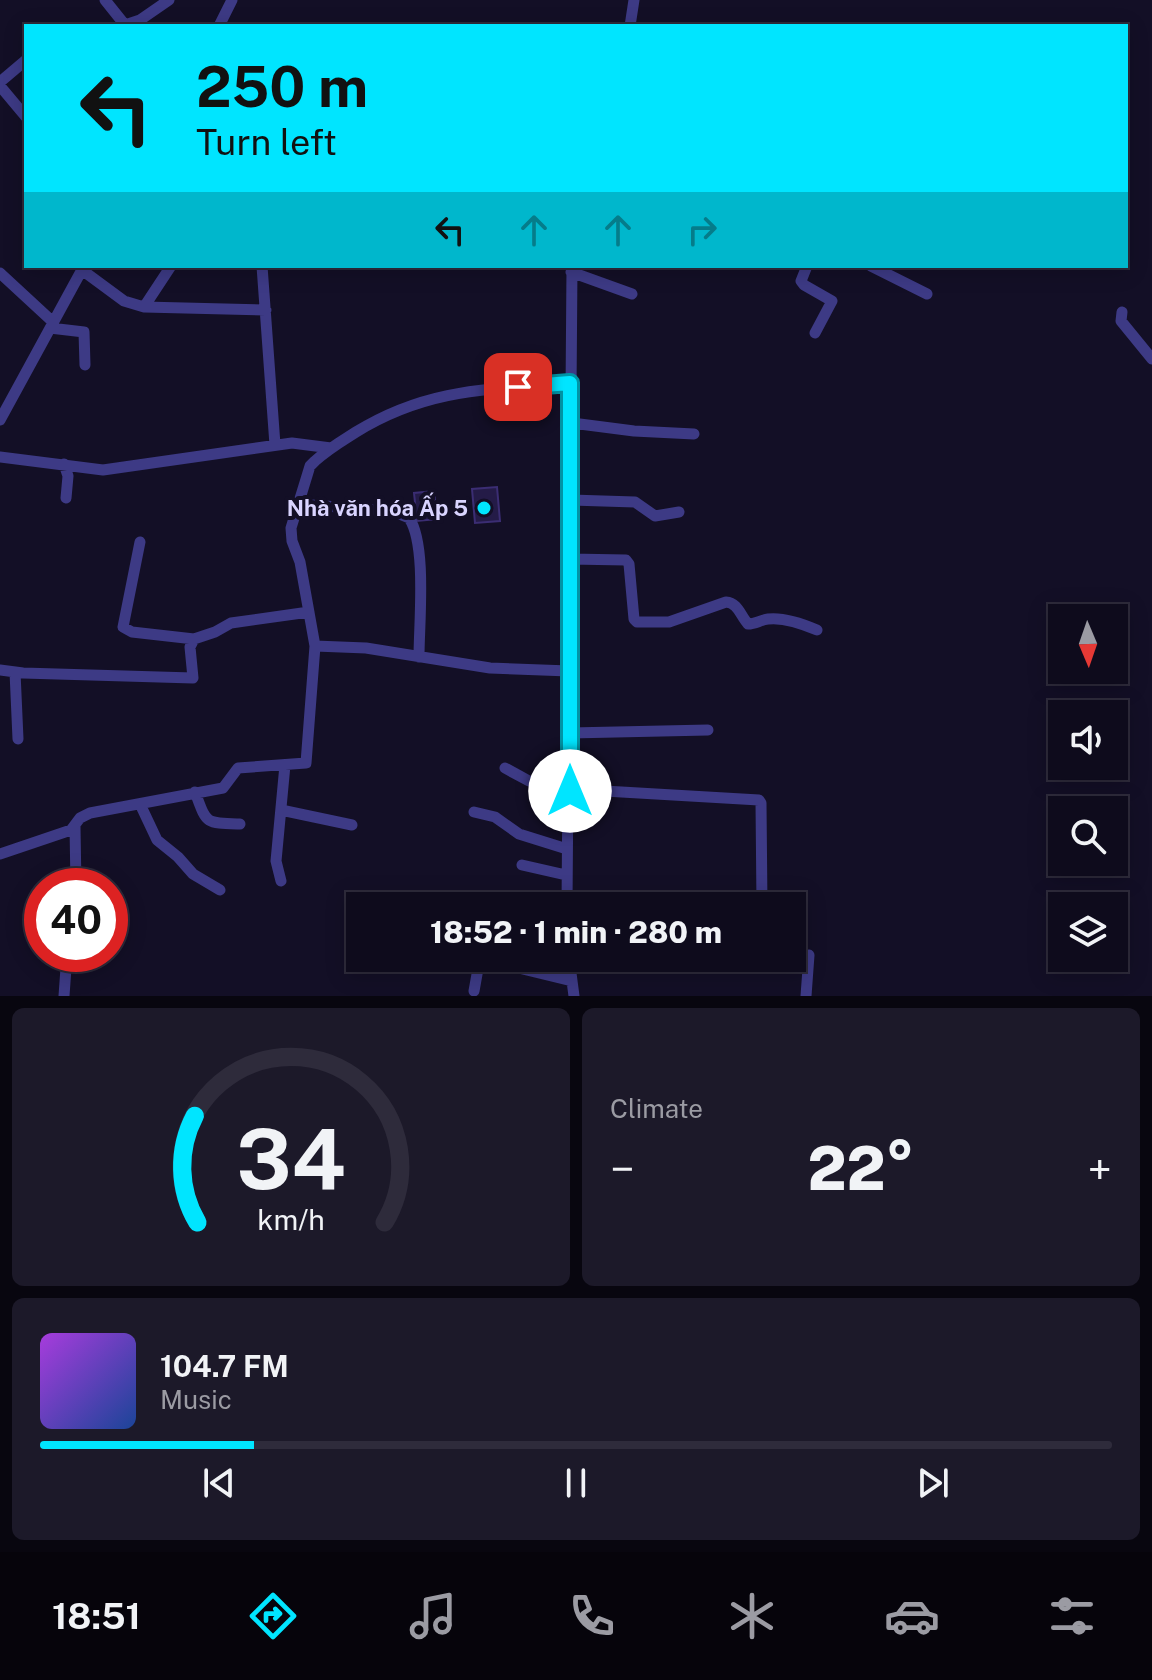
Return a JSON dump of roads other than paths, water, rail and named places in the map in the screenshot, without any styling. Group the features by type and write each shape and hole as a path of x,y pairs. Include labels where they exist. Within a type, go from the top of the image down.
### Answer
{"street":[{"path":"105,0 124,24"},
{"path":"128,24 140,20 169,0"},
{"path":"220,24 231,0"},
{"path":"630,24 634,0"},
{"path":"24,62 0,84 24,114"},
{"path":"0,420 83,268 124,301 144,307 266,310"},
{"path":"144,307 170,268"},
{"path":"262,268 275,445"},
{"path":"806,268 801,281 804,285 832,301 815,333"},
{"path":"875,268 927,294"},
{"path":"567,892 570,790 572,269 632,294"},
{"path":"0,273 52,325 84,332 85,365"},
{"path":"1122,312 1121,321 1152,359"},
{"path":"76,868 75,827 80,818 90,813 223,788 238,768 303,764 307,760 315,646 291,528 310,466 331,448 383,416 425,399 467,391 570,383"},
{"path":"572,423 634,431 694,434"},
{"path":"0,457 115,470 275,445 306,444 331,448"},
{"path":"64,464 68,476 66,498"},
{"path":"571,500 635,502 655,516 679,512"},
{"path":"298,504 392,511 409,518 416,534 420,577 419,657"},
{"path":"140,542 123,627 132,632 194,639 231,623 309,612"},
{"path":"570,559 626,560 629,564 634,619 637,622 669,622 726,602 737,607 748,624 768,619 783,620 817,630"},
{"path":"0,670 193,678 190,647 194,639"},
{"path":"315,646 366,648 490,668 569,671"},
{"path":"15,672 18,739"},
{"path":"570,733 708,730"},
{"path":"281,881 276,861 285,765"},
{"path":"505,768 529,781 570,790 759,800 762,892"},
{"path":"195,792 209,822 240,824"},
{"path":"140,804 157,840 193,874 220,890"},
{"path":"281,810 352,825"},
{"path":"474,812 495,817 519,834 567,849"},
{"path":"0,854 75,827"},
{"path":"522,865 566,875"},
{"path":"806,996 809,955"},
{"path":"474,991 476,969 479,963 486,960 572,981"},
{"path":"64,996 66,972"},
{"path":"571,972 574,996"}],"place":[{"name":"Nhà văn hóa Ấp 5","path":"484,508"}]}
